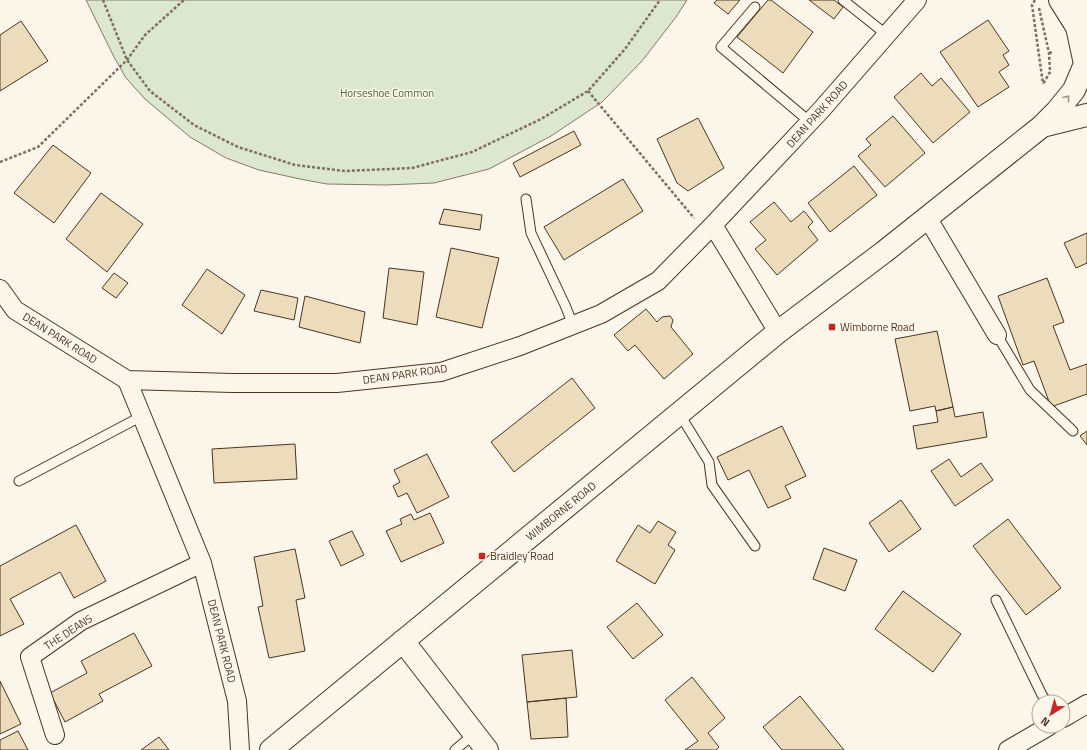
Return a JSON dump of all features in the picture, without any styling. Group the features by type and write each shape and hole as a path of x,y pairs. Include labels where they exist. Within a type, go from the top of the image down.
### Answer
{"main road":[{"path":"1060,0 1077,27 1086,66"},
{"path":"1077,27 1082,0"},
{"name":"WIMBORNE ROAD","path":"271,750 778,332 884,252 1041,127 1057,111 1074,90 1086,66"},
{"name":"WIMBORNE ROAD","path":"1041,127 1087,115"},
{"path":"402,641 480,742"}],"street":[{"name":"DEAN PARK ROAD","path":"0,289 15,310 127,380 232,384 337,383 441,372 520,346 601,314 658,281 810,122 917,0"},
{"path":"927,217 997,335"},
{"path":"710,228 778,332"},
{"name":"DEAN PARK ROAD","path":"127,380 202,564 237,701 240,750"},
{"name":"THE DEANS","path":"56,735 30,657 80,621 202,564"},
{"path":"1071,713 1087,704"},
{"path":"1008,750 1035,734"}],"lane":[{"path":"843,0 887,35"},
{"path":"755,7 721,47 810,122"},
{"path":"526,198 531,233 573,325"},
{"path":"997,335 1030,390 1072,431"},
{"path":"679,413 709,462 712,485 755,546"},
{"path":"19,481 142,416"},
{"path":"996,600 1042,694"},
{"path":"455,750 480,742"}],"path":[{"path":"103,0 127,60 150,91 194,126 238,147 295,165 345,171 412,168 472,152 541,119 588,91 625,49 660,0"},
{"path":"0,162 38,147 127,60 145,36 184,0"},
{"path":"1035,0 1032,5 1043,84 1050,72 1049,53 1039,8"},
{"path":"1049,53 1053,52"},
{"path":"588,91 710,228"}],"green space":[{"name":"Horseshoe Common","path":"86,0 687,0 676,17 642,61 602,102 551,136 489,169 434,183 386,185 327,184 259,170 226,158 190,137 145,99 126,78"}],"building":[{"path":"717,0 740,0 728,14 714,3"},
{"path":"768,0 771,0 813,32 783,73 737,37"},
{"path":"809,0 834,0 843,7 834,19"},
{"path":"988,20 1009,51 1003,55 1009,65 999,72 1009,87 978,107 940,52"},
{"path":"21,21 48,61 0,91 0,35"},
{"path":"921,73 932,86 941,78 970,112 933,143 894,97"},
{"path":"893,116 925,153 885,187 858,156 871,145 866,139"},
{"path":"698,118 724,168 688,191 677,183 657,139"},
{"path":"574,131 581,145 520,177 513,163"},
{"path":"53,145 91,173 54,223 14,193"},
{"path":"854,166 877,195 830,232 808,203"},
{"path":"623,179 643,211 564,260 544,227"},
{"path":"101,193 143,224 107,272 66,239"},
{"path":"774,202 791,222 804,211 813,222 808,227 818,240 777,275 755,249 766,240 750,222"},
{"path":"444,209 482,215 480,230 439,224"},
{"path":"1087,233 1087,263 1076,268 1064,243"},
{"path":"451,248 499,258 482,328 436,317"},
{"path":"389,268 424,272 417,325 383,318"},
{"path":"207,269 245,295 222,334 182,305"},
{"path":"114,273 128,283 116,298 102,288"},
{"path":"1047,278 1064,322 1053,326 1070,370 1087,364 1087,394 1051,407 1034,361 1023,365 998,296"},
{"path":"261,290 298,298 294,320 254,311"},
{"path":"305,296 365,312 360,343 299,327"},
{"path":"646,309 657,322 662,317 670,316 673,320 671,327 693,354 664,379 635,345 628,351 614,335"},
{"path":"937,331 953,407 936,411 935,406 910,411 895,339"},
{"path":"572,378 595,408 514,472 491,442"},
{"path":"953,407 955,417 983,412 987,437 917,449 913,426 938,422 936,411"},
{"path":"782,426 806,476 785,486 791,498 768,508 749,470 728,480 717,457"},
{"path":"1087,431 1087,445 1080,436"},
{"path":"295,444 297,479 214,483 212,449"},
{"path":"427,454 449,497 417,513 407,493 398,497 393,486 400,482 394,470"},
{"path":"949,459 961,477 981,463 993,480 955,506 931,471"},
{"path":"901,500 921,529 889,552 869,523"},
{"path":"430,513 444,543 401,562 386,531 402,524 400,519 411,514 414,520"},
{"path":"1008,519 1061,588 1026,615 973,546"},
{"path":"658,521 676,532 668,545 675,550 655,584 616,561 638,525 650,533"},
{"path":"76,525 106,581 74,598 60,572 10,599 24,624 0,636 0,566"},
{"path":"352,531 364,555 341,566 329,541"},
{"path":"824,548 857,560 845,591 813,579"},
{"path":"295,549 305,598 296,600 305,651 269,658 258,607 263,606 254,557"},
{"path":"903,591 961,634 933,672 875,629"},
{"path":"637,603 663,635 633,659 607,627"},
{"path":"134,633 152,666 99,694 103,701 65,722 50,693 87,673 81,661"},
{"path":"572,650 577,697 527,702 522,655"},
{"path":"692,677 725,718 708,733 719,747 716,750 685,750 698,741 665,700"},
{"path":"0,681 21,724 0,734"},
{"path":"800,696 844,750 782,750 763,727"},
{"path":"566,698 568,737 531,739 527,702"},
{"path":"18,731 28,750 0,750 0,740"},
{"path":"159,737 169,750 141,750"}],"place":[{"name":"Wimborne Road","path":"832,327"},
{"name":"Braidley Road","path":"482,556"}]}
